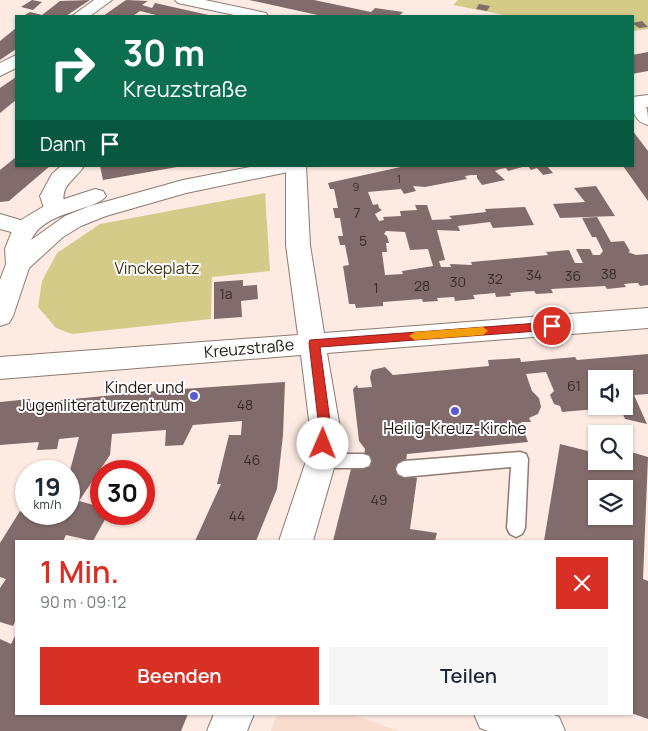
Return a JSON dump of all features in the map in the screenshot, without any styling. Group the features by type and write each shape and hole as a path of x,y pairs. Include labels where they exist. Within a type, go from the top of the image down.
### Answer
{"street":[{"path":"82,15 104,0"},
{"path":"183,0 250,15"},
{"path":"0,71 15,61"},
{"path":"639,102 648,119"},
{"path":"54,209 51,196 59,180 73,167"},
{"path":"0,316 18,264 55,232 73,221 98,211 184,187 283,167"},
{"path":"296,167 298,245 314,343 325,428 321,461 296,540"},
{"path":"18,264 15,254 26,229 38,218 54,209 97,196 131,190 184,187"},
{"path":"0,221 26,229"},
{"name":"Kreuzstraße","path":"0,368 648,318"},
{"path":"227,731 234,715"},
{"path":"497,715 545,731"}],"lane":[{"path":"404,470 520,459 516,528"},
{"path":"321,461 363,461"}],"shaded area":[{"path":"277,715 354,715 399,731 271,731"}],"green space":[{"path":"458,0 648,0 648,29 634,31 634,15 505,15 453,5"},
{"name":"Vinckeplatz","path":"265,193 270,271 212,277 211,319 72,334 56,328 38,307 42,281 57,253 100,224"}],"building":[{"path":"32,0 42,2 33,10 21,7"},
{"path":"90,0 68,15 42,15 60,1"},
{"path":"126,0 148,1 142,5 152,8 155,3 209,15 156,15 140,11 134,15 104,15"},
{"path":"249,0 314,0 371,12 375,8 403,12 400,15 317,15"},
{"path":"479,4 490,6 487,11 476,9"},
{"path":"30,12 42,15 25,15"},
{"path":"642,21 648,27 639,28 634,23"},
{"path":"15,29 15,50 0,60 0,41"},
{"path":"648,52 648,71 634,74 634,55"},
{"path":"15,78 15,101 0,113 0,88"},
{"path":"634,133 648,151 648,201 624,167 634,167"},
{"path":"15,158 15,167 49,167 9,201 0,202 0,170"},
{"path":"100,167 177,167 103,180"},
{"path":"400,167 522,167 508,171 506,168 495,171 505,180 482,185 477,175 471,175 465,176 467,179 425,187 413,186 416,191 404,194 401,189 368,192 373,205 378,204 382,210 375,214 379,221 384,220 383,217 401,216 400,211 417,210 415,205 427,205 432,220 452,219 449,216 486,212 485,209 525,207 534,225 493,228 490,222 458,226 460,231 437,230 445,260 439,261 441,267 451,267 450,264 472,265 471,262 548,255 546,252 569,250 575,263 583,263 576,249 590,249 593,255 600,255 603,251 596,237 592,237 582,218 597,217 611,242 624,241 630,251 628,252 636,255 648,254 648,285 640,286 638,283 635,283 624,284 626,287 607,289 605,286 551,289 553,293 518,292 510,293 511,296 496,297 495,293 473,295 475,299 455,301 454,297 437,298 438,301 423,302 422,299 383,302 383,306 356,308 355,304 349,304 343,266 349,265 345,245 340,245 338,236 343,236 340,218 335,218 333,208 338,208 334,189 330,189 328,183","holes":["386,231 405,232 410,250 428,249 433,266 402,271 403,274 385,275 382,252 387,252 386,243 389,243 387,236 384,234"]},
{"path":"529,167 548,167 553,173 543,175 537,168 531,170"},
{"path":"596,186 615,216 560,218 553,204 585,202 574,188"},
{"path":"243,280 243,286 257,285 258,299 241,301 242,317 214,319 214,282"},
{"path":"648,354 648,394 634,395 647,424 625,419 623,415 633,415 633,370 588,370 588,410 562,412 560,406 554,404 550,395 554,391 546,372 526,374 532,391 539,398 541,407 538,414 529,418 531,422 521,422 528,442 407,454 404,475 417,478 410,529 437,533 435,540 333,540 352,465 362,467 365,449 359,441 353,389 357,385 358,388 372,387 370,377 372,370 385,367 393,375 489,366 488,360 520,358 521,362 575,357 577,360"},
{"path":"285,382 283,435 277,489 256,540 195,540 221,484 217,484 229,435 241,435 242,421 193,425 183,445 165,446 166,430 112,434 110,455 107,460 90,460 90,485 80,500 80,460 73,460 79,437 59,439 57,449 37,450 39,442 0,445 0,402 30,399 30,403 168,390"},
{"path":"560,444 588,451 588,470 633,470 633,453 648,457 643,579 648,581 648,719 633,714 633,540 544,540"},
{"path":"80,501 90,504 90,525 102,525 94,540 66,535 64,540 15,540 15,622 13,626 0,622 0,588 6,579 0,577 0,543 15,519 15,525 80,525"},
{"path":"15,636 15,715 188,715 181,731 0,731 0,639 11,644"}],"slow traffic":[{"path":"415,336 483,331"}],"place":[{"name":"Kinder und Jugenliteraturzentrum","path":"194,396"},
{"name":"Heilig-Kreuz-Kirche","path":"455,411"}],"route":[{"path":"323,444 325,428 314,343 552,326"}]}
